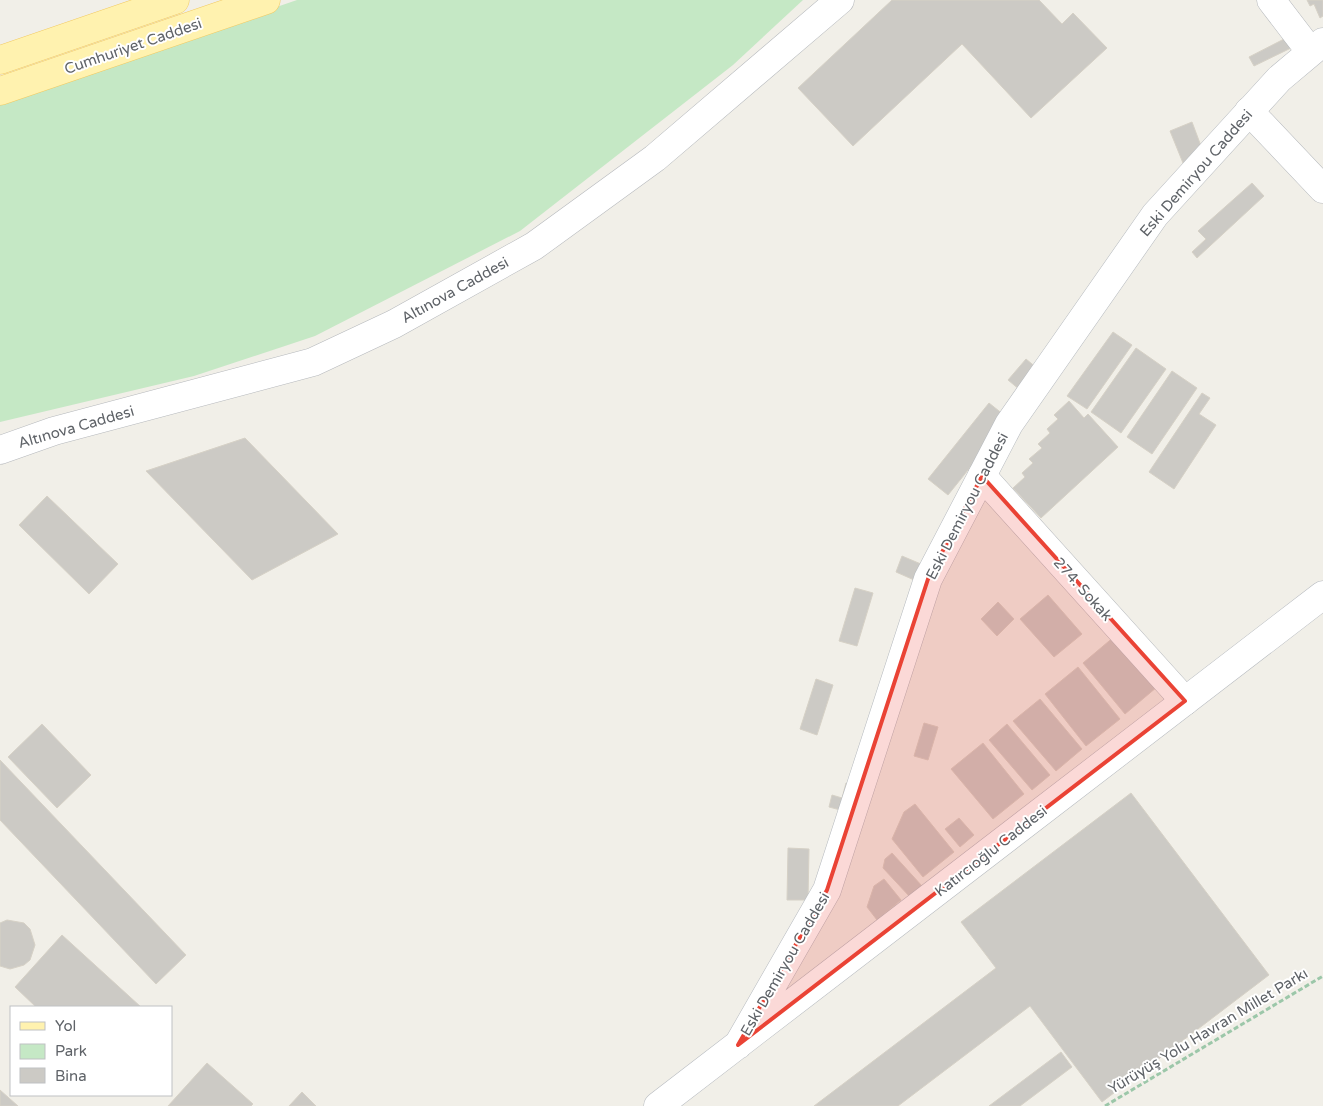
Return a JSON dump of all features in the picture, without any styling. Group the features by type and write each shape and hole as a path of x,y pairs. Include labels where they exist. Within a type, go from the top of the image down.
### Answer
{"main road":[{"name":"Cumhuriyet Caddesi","path":"0,60 175,0"},
{"name":"Cumhuriyet Caddesi","path":"0,92 266,0"},
{"name":"Altınova Caddesi","path":"0,450 54,431 313,362 394,324 541,241 655,158 840,0"},
{"path":"1271,0 1317,46"},
{"name":"Eski Demiryou Caddesi","path":"738,1045 827,890 928,579 1009,424 1155,215 1279,79 1317,46"},
{"path":"1249,111 1323,190"},
{"name":"274. Sokak","path":"982,476 1185,701"},
{"name":"Katırcıoğlu Caddesi","path":"658,1106 1323,595"}],"path":[{"name":"Yürüyüş Yolu Havran Millet Parkı","path":"1105,1106 1323,976"}],"highlighted area":[{"path":"982,476 1185,701 738,1045 827,890 928,579"}],"green space":[{"path":"297,0 803,0 733,65 520,231 315,336 194,376 0,422 0,102"}],"building":[{"path":"892,0 1039,0 1062,24 1073,13 1107,48 1031,118 962,44 853,146 798,88"},
{"path":"1307,0 1323,0 1323,16 1320,18 1314,4 1310,6"},
{"path":"1286,38 1291,48 1254,66 1249,57"},
{"path":"1192,122 1204,154 1183,163 1170,131"},
{"path":"1252,183 1264,196 1197,258 1192,252 1206,239 1198,231"},
{"path":"1113,332 1132,345 1087,409 1067,396"},
{"path":"1136,348 1166,369 1121,433 1091,412"},
{"path":"1026,359 1044,374 1026,395 1008,380"},
{"path":"1172,371 1197,388 1152,454 1127,437"},
{"path":"1202,393 1210,398 1199,414 1216,425 1174,489 1149,472"},
{"path":"1069,401 1084,418 1088,414 1118,447 1041,518 1013,488 1025,477 1022,473 1033,463 1029,459 1042,448 1038,444 1050,433 1047,429 1058,419 1054,415"},
{"path":"989,403 1009,419 948,495 928,479"},
{"path":"245,438 338,534 252,580 146,471"},
{"path":"47,496 118,564 89,594 19,525"},
{"path":"902,556 928,567 921,583 896,572"},
{"path":"855,588 873,593 857,646 839,641"},
{"path":"1048,595 1082,634 1054,657 1020,619"},
{"path":"998,602 1014,619 997,636 981,619"},
{"path":"1115,636 1157,687 1125,714 1083,663"},
{"path":"1078,667 1120,719 1086,746 1045,694"},
{"path":"816,679 833,685 817,735 800,729"},
{"path":"1040,699 1082,749 1056,771 1013,721"},
{"path":"924,723 938,727 928,760 914,756"},
{"path":"42,724 91,775 57,808 8,757"},
{"path":"1007,724 1050,775 1032,790 989,740"},
{"path":"983,743 1024,794 993,819 951,769"},
{"path":"0,760 186,955 156,984 0,820"},
{"path":"846,783 855,786 848,812 829,807 832,795 842,798"},
{"path":"1131,793 1269,975 1102,1102 1030,1006 898,1106 814,1106 996,968 961,922"},
{"path":"915,804 954,852 923,877 892,839 904,812"},
{"path":"959,818 974,835 960,847 945,829"},
{"path":"788,848 809,849 808,900 787,900"},
{"path":"892,853 922,886 910,897 883,868 885,859"},
{"path":"884,879 901,900 877,920 867,907 874,886"},
{"path":"7,920 24,923 30,929 35,945 30,960 24,965 10,969 0,966 0,923"},
{"path":"62,935 140,1006 35,1006 15,987"},
{"path":"1061,1052 1072,1067 1020,1106 989,1106"},
{"path":"207,1063 253,1104 251,1106 168,1106"},
{"path":"0,1090 18,1106 0,1106"},
{"path":"302,1092 316,1106 289,1106"}]}
